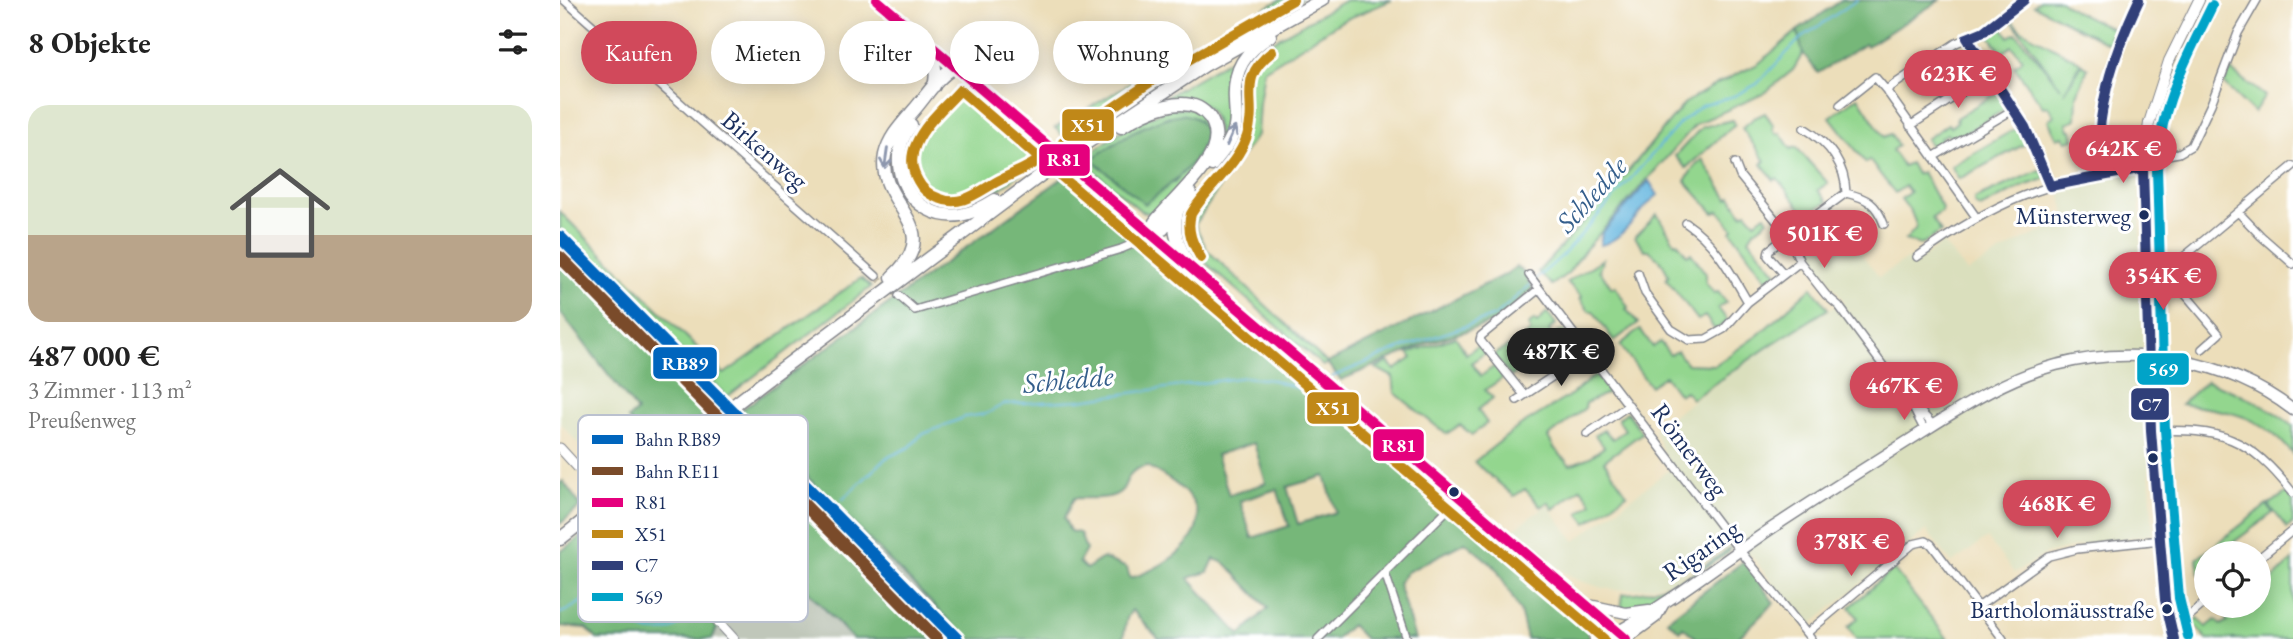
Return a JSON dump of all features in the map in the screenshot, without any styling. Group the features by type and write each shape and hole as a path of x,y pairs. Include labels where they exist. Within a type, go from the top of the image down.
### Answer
{"highway":[{"path":"721,415 1089,141 1181,79 1322,0"},
{"path":"1150,234 1163,229 1227,146 1236,122 1234,85 1240,65 1248,53 1274,33 1282,22"},
{"path":"854,314 856,306 897,273 911,255 913,229 888,185 884,162 891,139 950,70"},
{"path":"950,79 909,126 902,138 898,168 904,186 923,206 940,214 953,215 977,210 1009,191 1026,186"},
{"path":"1089,141 1109,135 1141,116 1180,104 1200,108 1212,122 1215,138 1211,154 1155,222 1150,234"},
{"path":"1177,211 1175,234 1190,267"},
{"path":"560,539 578,525"}],"main road":[{"path":"877,0 902,21"},
{"path":"2147,356 2148,270 2143,169 2149,123 2169,61 2199,0"},
{"path":"936,51 950,63"},
{"path":"975,84 1624,637"},
{"name":"Rigaring","path":"1624,637 1650,610 1842,481 2004,385 2054,365 2083,359 2147,356 2186,361 2249,382 2293,410"},
{"name":"Rigaring","path":"1624,637 1656,617 1664,603"},
{"path":"1586,605 1626,613 1650,610"},
{"path":"1586,605 1595,639"},
{"path":"1607,639 1624,637"}],"street":[{"name":"Birkenweg","path":"564,0 876,276"},
{"path":"1886,90 1956,43 1984,31 2024,0"},
{"path":"2099,175 2102,97 2114,53 2139,0"},
{"path":"2145,152 2167,155 2179,153 2191,146 2211,104 2238,33 2257,0"},
{"path":"1967,38 2016,108 2038,149 2050,186"},
{"path":"1910,126 1991,73"},
{"path":"1839,105 1875,77 1976,217"},
{"path":"1933,157 2016,108"},
{"path":"1804,128 1821,138 1836,155 1846,176 1846,192"},
{"path":"1735,163 1740,176 1788,235 1800,262 1826,295 1839,306 1929,428"},
{"path":"2170,264 2181,258 2293,166"},
{"path":"1917,257 1976,217 2018,197 2050,186 2099,175 2143,169"},
{"path":"1846,192 1862,197 1878,209 1884,224"},
{"path":"1784,274 1768,256 1769,250 1846,192"},
{"path":"2238,212 2293,264"},
{"path":"1686,223 1701,233 1714,248 1748,302"},
{"path":"898,296 915,310 1121,249 1150,234"},
{"path":"1638,273 1644,293 1671,329 1689,340 1706,340 1724,329 1748,302 1800,262"},
{"path":"2148,270 2170,276 2219,334 2202,349"},
{"name":"Römerweg","path":"1529,275 1809,636"},
{"path":"1539,289 1481,336 1480,340 1521,398 1588,353"},
{"path":"2147,356 2165,600 2174,639"},
{"path":"1587,434 1629,405"},
{"path":"2151,431 2190,429 2224,436 2259,455 2293,493"},
{"path":"560,448 578,468"},
{"path":"1318,639 1460,498"},
{"path":"2271,548 2293,530"},
{"path":"1978,607 2049,556 2161,540"},
{"path":"1809,636 1913,544 1926,541 2003,639"},
{"path":"1385,573 1406,639"},
{"path":"2170,627 2180,624 2194,612"},
{"path":"719,622 734,639"}],"shaded area":[{"path":"2139,171 2144,376 2153,534 2046,554 2014,573 1987,538 1952,563 1926,530 1807,628 1752,556 1729,545 1671,582 1645,588 1615,590 1578,580 1559,569 1513,530 1547,505 1575,541 1670,469 1654,429 1769,346 1844,301 1795,235 1829,211 1879,277 1907,259 1918,261 1943,243 1967,272 2019,242 2067,220 2058,185"},
{"path":"560,229 727,397 714,407 560,250"},
{"path":"560,312 637,411 632,415 578,415 578,443 560,423"},
{"path":"808,477 967,639 942,639 808,503"},
{"path":"808,591 853,639 712,639 720,622 808,622"}],"green space":[{"path":"1280,0 1301,0 1193,60 1193,48"},
{"path":"1346,0 1392,0 1342,21 1264,70 1257,135 1195,225 1207,250 1327,363 1323,366 1206,263 1194,248 1183,223 1193,201 1235,147 1242,124 1241,85 1249,63 1264,46"},
{"path":"1842,0 1940,0 1818,73 1803,53 1797,31"},
{"path":"2040,0 2060,0 2075,11 2113,29 2109,37 2114,40 2113,46 2034,5"},
{"path":"2010,18 2020,29 2081,63 2064,93 2082,64 2088,68 2077,95 2076,119 2067,123 2074,139 2066,141 2063,136 2057,138 2048,120 2054,116 2048,106 2043,107 2014,66 2023,59 2012,46 2002,53 1989,35 2002,26 2009,37 2016,33 2061,88"},
{"path":"1797,31 1803,53 1793,70 1763,94 1696,124 1568,273 1552,285 1538,272 1615,187 1685,103 1758,64"},
{"path":"1241,53 1228,77 1227,123 1219,144 1217,127 1208,108 1191,102 1152,105 1188,84 1193,84 1193,81"},
{"path":"2230,70 2265,96 2254,113 2224,84"},
{"path":"1129,84 1152,84 1066,138 1055,128"},
{"path":"970,88 1044,152 983,200 965,208 941,207 920,197 911,188 905,178 904,154 921,126 947,99"},
{"path":"1998,92 2009,107 1953,140 1947,134 1940,138 1944,146 1934,151 1926,139 1948,124 1950,127 1957,122 1956,118"},
{"path":"1858,97 1884,137 1891,134 1898,146 1892,150 1903,166 1910,163 1916,174 1922,172 1942,208 1941,212 1932,218 1941,232 1920,245 1905,240 1917,227 1911,212 1901,199 1910,192 1905,186 1895,193 1869,160 1866,163 1830,117"},
{"path":"1192,108 1205,118 1211,129 1211,141 1206,154 1187,180 1152,214 1141,211 1081,160 1127,127 1169,109","holes":["1169,116 1196,118 1205,131 1201,147 1174,183 1092,158 1132,132"]},
{"path":"1765,113 1777,135 1780,133 1791,149 1796,147 1828,183 1818,190 1827,202 1806,215 1777,178 1774,180 1762,164 1765,161 1742,128"},
{"path":"1181,114 1195,118 1202,125 1204,138 1201,149 1185,171 1145,204 1091,159 1146,126"},
{"path":"1733,120 1735,124 1686,168 1675,156 1702,127"},
{"path":"2020,126 2029,142 1959,179 1951,166"},
{"path":"1702,159 1728,199 1731,197 1742,214 1746,212 1755,222 1765,215 1768,220 1754,231 1749,239 1777,273 1767,280 1719,211 1714,213 1685,181"},
{"path":"2039,170 2043,171 2045,179 2021,187 1980,208 1974,203 1974,199"},
{"path":"1068,174 1560,594 1584,622 1590,639 1527,639 1520,611 1496,568 1465,542 1407,572 1398,583 1415,639 1365,639 1351,625 1336,639 1159,639 1132,610 1127,618 1123,639 967,639 808,478 808,415 746,415 741,410","holes":["1254,443 1266,483 1229,495 1216,455","1147,466 1170,480 1191,499 1197,513 1197,526 1191,539 1169,560 1130,578 1127,568 1103,558 1086,569 1079,562 1086,550 1080,533 1070,531 1064,518 1074,498 1111,497 1120,492 1129,476 1139,468","1325,476 1336,512 1298,524 1287,487","1277,489 1289,526 1252,538 1240,501","1214,559 1225,563 1268,608 1240,635 1188,578 1208,572"]},
{"path":"560,212 724,374 861,278 871,287 727,397 560,229"},
{"path":"1657,214 1675,243 1677,242 1687,255 1691,253 1706,274 1706,283 1726,302 1718,308 1728,321 1715,330 1705,316 1698,320 1666,279 1669,276 1661,261 1649,250 1645,250 1635,237"},
{"path":"560,250 714,407 704,415 632,415 637,411 560,312"},
{"path":"1603,259 1599,270 1612,288 1615,286 1628,307 1626,309 1638,323 1614,341 1593,311 1589,311 1580,299 1582,297 1567,282"},
{"path":"1516,267 1523,272 1533,289 1498,321 1430,342 1341,380 1327,363 1506,274"},
{"path":"1812,287 1828,309 1692,399 1685,391 1679,395 1665,376 1650,386 1620,345 1640,329 1653,347 1660,342 1670,355 1677,351 1687,364 1715,365 1758,335"},
{"path":"1547,312 1556,324 1549,330 1552,337 1563,330 1577,349 1573,352 1563,339 1529,361 1511,377 1493,355 1520,340 1531,331 1528,326 1534,320 1537,323"},
{"path":"1456,337 1466,354 1480,344 1485,353 1471,363 1481,376 1495,366 1503,378 1485,390 1493,398 1478,410 1487,423 1472,435 1460,425 1446,434 1395,393 1393,377 1376,368 1388,362 1395,370 1412,358 1408,353"},
{"path":"1595,375 1610,392 1586,403 1585,408 1548,437 1554,448 1570,465 1590,457 1604,447 1595,435 1604,430 1613,439 1625,430 1618,419 1627,412 1642,433 1604,461 1627,494 1587,523 1579,513 1592,503 1581,488 1553,509 1548,502 1541,507 1525,489 1514,496 1474,462 1517,428 1572,394"},
{"path":"2207,381 2263,406 2293,426 2293,454 2256,422 2229,413 2181,404"},
{"path":"563,481 578,502 578,509 560,524 560,483"},
{"path":"2287,492 2293,501 2293,523 2287,528 2269,505"},
{"path":"808,503 942,639 853,639 808,591"},
{"path":"2267,505 2273,513 2235,541 2220,541"},
{"path":"578,539 578,622 711,622 717,628 712,639 597,639 586,628 560,626 560,552"},
{"path":"1730,548 1723,556 1656,597 1636,607 1621,610 1623,594 1653,589 1680,580"},
{"path":"2293,560 2293,635 2288,639 2207,639 2197,628 2185,629 2198,618 2206,627 2216,620 2221,625 2227,621 2226,618 2271,618 2271,581"},
{"path":"1744,561 1774,603 1737,639 1697,639 1683,627 1680,631 1667,620"},
{"path":"1893,569 1948,639 1856,639 1848,627 1858,618 1850,607"}],"water":[{"path":"1649,181 1658,195 1624,231 1600,245 1602,233"}],"waterway":[{"name":"Schledde","path":"1535,280 1563,255 1681,122 1701,106 1734,96 1757,84 1801,38 1857,0"},
{"name":"Schledde","path":"1332,377 1396,350 1495,316 1531,284"},
{"name":"Schledde","path":"843,499 886,458 910,447 921,435 965,417 986,414 1004,404 1080,400 1245,377 1273,380 1312,393 1322,389"},
{"name":"Schledde","path":"814,524 821,519"},
{"name":"Schledde","path":"560,613 578,604"},
{"name":"Schledde","path":"625,622 655,632 669,630 684,622"}],"tunnel":[{"path":"876,276 899,296"}],"rail line":[{"name":"RB89","path":"560,237 736,415"},
{"name":"RE11","path":"560,257 716,415"},
{"name":"RB89","path":"808,488 957,639"},
{"name":"RE11","path":"808,508 937,639"}],"transit line":[{"name":"R81","path":"877,0 1626,639"},
{"name":"X51","path":"1063,142 1152,81 1293,0"},
{"name":"C7","path":"1967,38 1984,31 2024,0"},
{"name":"C7","path":"2099,175 2100,129 2107,85 2139,0"},
{"name":"569","path":"2188,636 2179,598 2165,430 2157,169 2163,124 2172,93 2212,6"},
{"name":"C7","path":"1967,38 2025,127 2050,186 2143,168"},
{"name":"X51","path":"1201,258 1190,232 1191,214 1242,147 1250,123 1250,91 1254,72 1272,52"},
{"name":"X51","path":"960,90 1040,159 972,196 947,201 922,187 914,172 912,158 925,129 960,90"},
{"name":"C7","path":"2143,168 2151,431 2165,600 2174,639"},
{"name":"X51","path":"1062,177 1604,639"}],"place":[{"name":"Münsterweg","path":"2144,215"},
{"name":"Bartholomäusstraße","path":"2167,609"}]}
